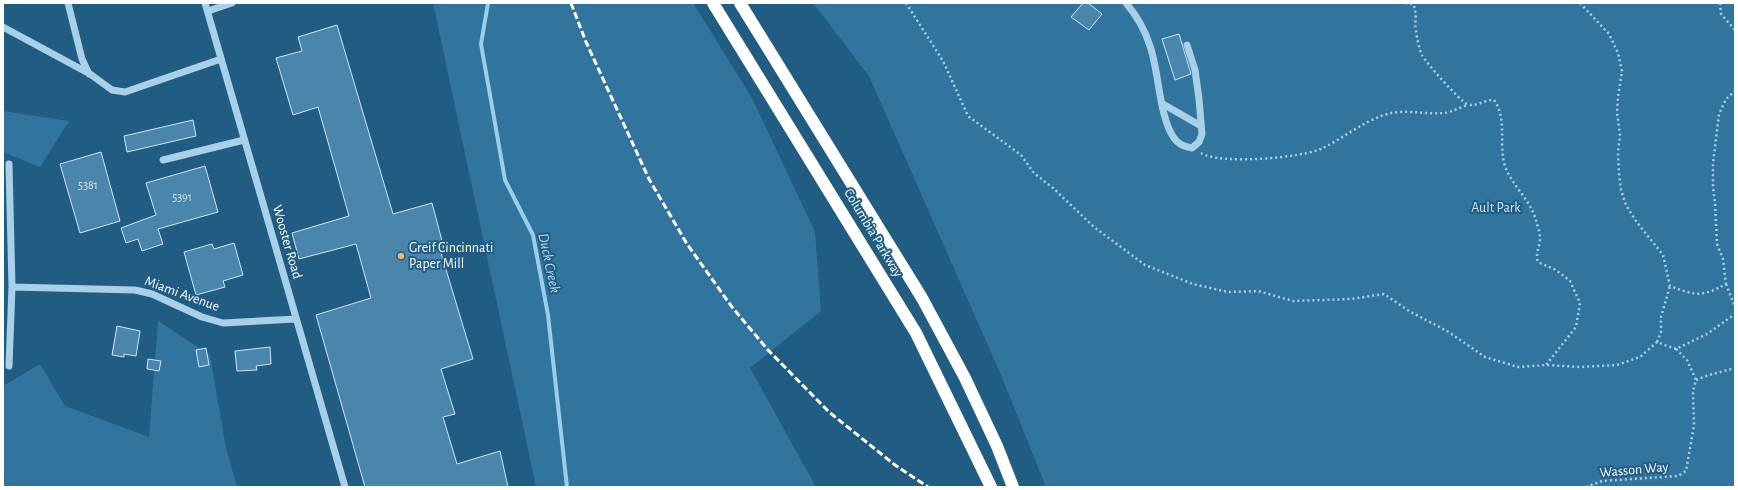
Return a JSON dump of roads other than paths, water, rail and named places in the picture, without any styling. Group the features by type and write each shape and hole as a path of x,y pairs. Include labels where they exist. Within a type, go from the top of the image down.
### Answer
{"highway":[{"name":"Columbia Parkway","path":"713,3 916,334 991,487"},
{"name":"Columbia Parkway","path":"740,3 922,298 965,378 997,446 1013,487"}],"street":[{"path":"68,3 82,59 90,74"},
{"name":"Wooster Road","path":"205,3 345,487"},
{"path":"208,11 232,3"},
{"path":"1126,3 1145,30 1151,48 1165,117 1174,138 1184,147 1192,148 1199,142 1202,134 1200,99 1195,70 1187,45"},
{"path":"3,27 90,74 112,90 125,92 221,59"},
{"path":"1163,104 1201,126"},
{"path":"163,160 195,150 244,140"},
{"path":"9,366 12,287 10,164"},
{"name":"Miami Avenue","path":"12,287 135,290 152,294 202,317 223,323 296,319"}],"waterway":[{"name":"Duck Creek","path":"488,3 481,44 505,180 533,235 548,315 567,487"}],"railway":[{"path":"571,3 586,42 649,179 687,244 732,307 768,350 829,412 895,465 928,487"}],"place":[{"name":"Greif Cincinnati Paper Mill","path":"401,256"}],"park label":[{"name":"Ault Park","path":"1496,208"}]}
